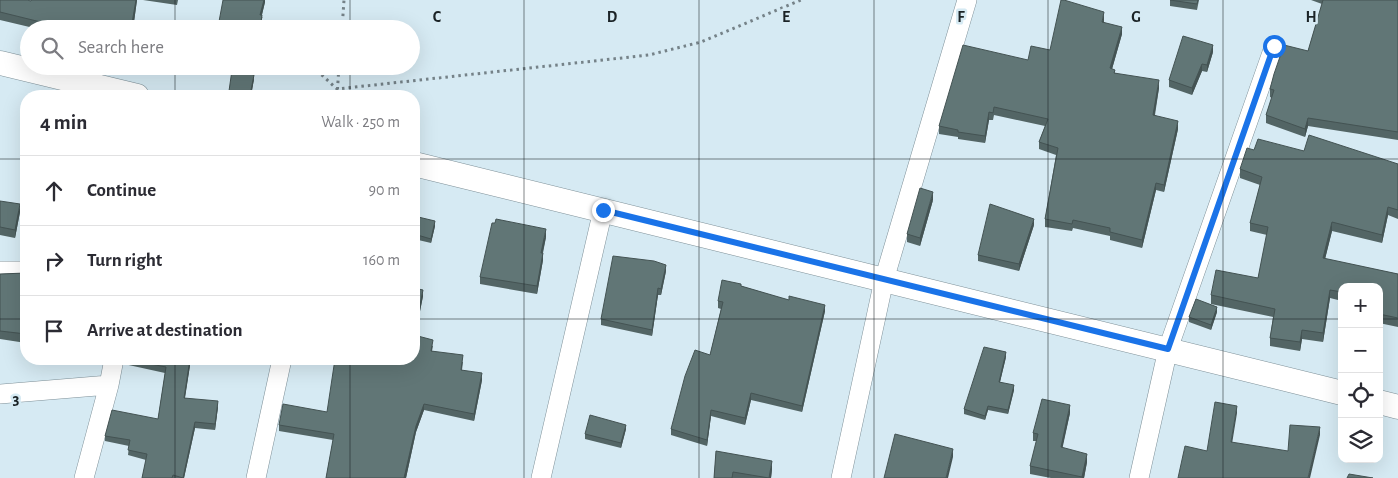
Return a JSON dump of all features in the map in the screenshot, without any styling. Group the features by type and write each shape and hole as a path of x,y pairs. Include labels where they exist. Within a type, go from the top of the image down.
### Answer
{"street":[{"path":"841,478 884,280 967,0"},
{"path":"1139,478 1168,349 1274,46"},
{"path":"0,63 20,68"},
{"path":"50,75 112,90"},
{"path":"420,165 1338,392"},
{"path":"541,478 603,210"},
{"path":"0,270 20,271"},
{"path":"84,478 113,365"},
{"path":"256,478 281,365"},
{"path":"0,394 109,385"},
{"path":"1383,403 1398,407"}],"path":[{"path":"343,20 344,0"},
{"path":"322,75 338,90 649,55 701,42 802,0"},
{"path":"254,12 262,20"},
{"path":"338,90 339,75"}],"building":[{"path":"0,0 136,0 133,20 32,20 0,12"},
{"path":"223,0 264,0 260,15 262,15 261,20 219,20"},
{"path":"1061,0 1104,12 1102,22 1122,27 1110,68 1115,70 1114,73 1159,80 1153,115 1178,121 1164,185 1156,183 1142,240 1110,232 1110,228 1073,220 1072,224 1045,219 1058,148 1039,142 1048,119 994,107 993,113 989,112 985,136 958,132 958,130 939,126 963,45 1028,60 1031,46 1050,50"},
{"path":"1170,0 1198,0 1197,4"},
{"path":"1323,0 1398,0 1398,132 1308,118 1305,129 1266,115 1274,90 1270,89 1284,45 1308,51"},
{"path":"1183,36 1213,45 1207,65 1202,64 1192,88 1169,80"},
{"path":"231,75 254,75 251,90 229,90"},
{"path":"1309,135 1398,164 1398,210 1388,207 1382,235 1332,222 1323,258 1398,274 1398,318 1383,315 1383,283 1338,283 1338,291 1330,290 1323,333 1302,330 1300,342 1270,338 1275,309 1211,295 1216,270 1258,278 1268,227 1250,223 1262,177 1240,169 1247,148 1254,150 1258,139 1304,151"},
{"path":"920,188 933,192 920,238 907,234"},
{"path":"0,201 20,204 15,230 0,227"},
{"path":"990,204 1034,219 1019,264 978,255"},
{"path":"420,217 435,221 431,239 420,236"},
{"path":"496,219 546,229 537,286 480,277 492,223 495,223"},
{"path":"613,256 654,261 666,265 661,289 658,288 652,330 601,319"},
{"path":"20,273 20,333 0,331 0,274"},
{"path":"722,280 741,284 741,286 789,300 789,296 825,305 802,406 751,393 745,418 711,410 707,440 671,429 685,376 695,350 710,355 723,302 718,301"},
{"path":"420,289 423,290 420,305"},
{"path":"1196,299 1217,307 1211,325 1189,317"},
{"path":"420,337 433,340 431,351 463,355 461,370 482,373 474,414 424,404 416,426 404,478 326,478 334,434 279,425 283,404 327,412 334,365 420,365"},
{"path":"984,347 1006,352 999,382 1014,385 1008,410 988,406 985,416 964,409"},
{"path":"156,365 189,365 184,398 218,401 215,424 195,422 183,478 173,475 172,478 142,478 147,454 128,450 130,440 105,436 112,410 158,419 166,367"},
{"path":"1042,399 1070,405 1061,447 1087,454 1082,477 1030,466 1038,434 1033,433"},
{"path":"1215,402 1237,406 1231,442 1288,451 1290,425 1320,427 1308,478 1178,478 1185,446 1207,451"},
{"path":"590,415 626,425 621,443 585,434"},
{"path":"895,434 953,449 946,478 884,478"},
{"path":"716,451 772,461 769,478 733,472 732,478 714,478"},
{"path":"1349,474 1373,478 1347,478"}],"route":[{"path":"603,210 1168,349 1274,46"}]}
